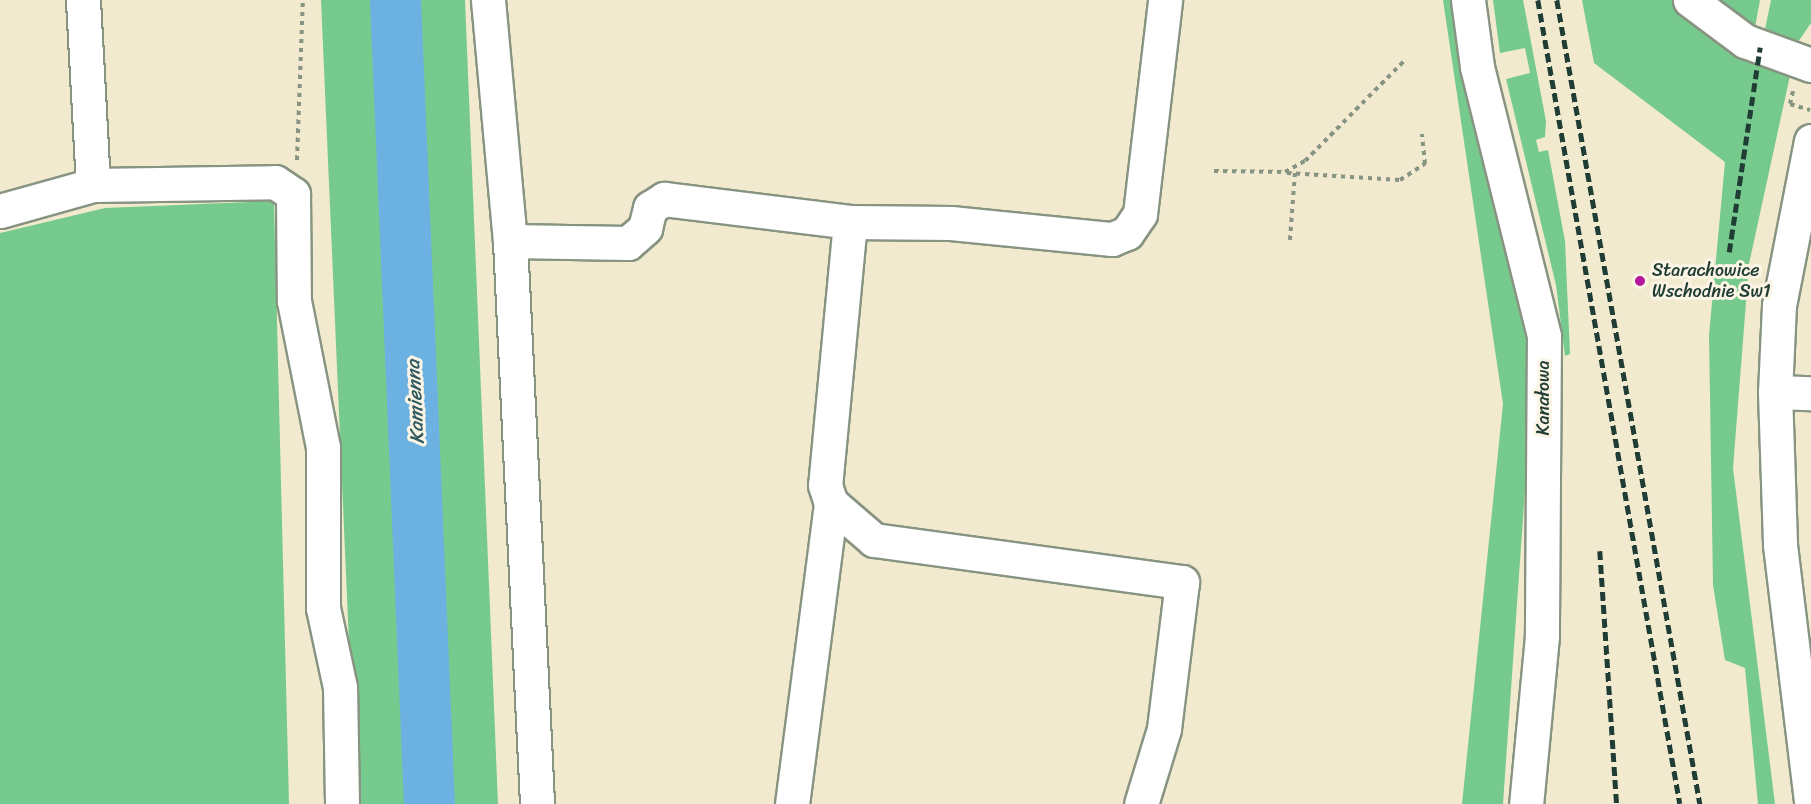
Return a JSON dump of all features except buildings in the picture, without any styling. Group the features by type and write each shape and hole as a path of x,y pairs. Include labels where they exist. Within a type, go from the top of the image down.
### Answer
{"street":[{"path":"83,0 93,185"},
{"path":"488,0 510,241 537,804"},
{"path":"510,241 628,243 645,228 650,208 664,199 850,222 951,223 1112,240 1127,233 1140,214 1165,0"},
{"name":"Kanałowa","path":"1468,0 1477,67 1544,336 1542,636 1526,804"},
{"path":"1690,0 1745,41 1811,65"},
{"path":"1811,141 1779,305 1775,392 1780,545 1811,801"},
{"path":"0,211 93,185 275,182 292,194 294,301 323,447 323,608 340,687 342,804"},
{"path":"792,804 831,503 825,485 850,222"},
{"path":"1775,392 1811,393"},
{"path":"831,503 874,540 1182,582 1164,729 1141,804"}],"path":[{"path":"292,194 303,0"},
{"path":"1285,172 1297,166 1405,60"},
{"path":"1214,171 1285,172 1400,180 1425,164 1422,134"},
{"path":"1290,240 1297,166"}],"green space":[{"path":"321,0 465,0 498,804 356,804"},
{"path":"1443,0 1458,0 1526,331 1531,404 1503,804 1462,804 1503,404"},
{"path":"1493,0 1523,0 1546,121 1545,137 1536,140 1539,152 1548,150 1565,241 1570,354 1565,356 1556,285 1506,79 1530,73 1525,48 1500,53"},
{"path":"1582,0 1677,0 1791,71 1749,264 1733,468 1775,804 1758,804 1745,668 1725,660 1713,585 1709,335 1725,162 1594,63"},
{"path":"1720,0 1760,0 1754,33 1724,9"},
{"path":"1771,0 1811,0 1811,23 1796,45 1764,34"},
{"path":"274,201 289,804 0,804 0,233 105,208"}],"waterway":[{"name":"Kamienna","path":"395,0 429,804"}],"railway":[{"path":"1538,0 1680,804"},
{"path":"1557,0 1700,804"},
{"path":"1729,252 1760,47"},
{"path":"1600,551 1617,804"}],"place":[{"name":"Starachowice Wschodnie Sw1","path":"1640,281"}]}
